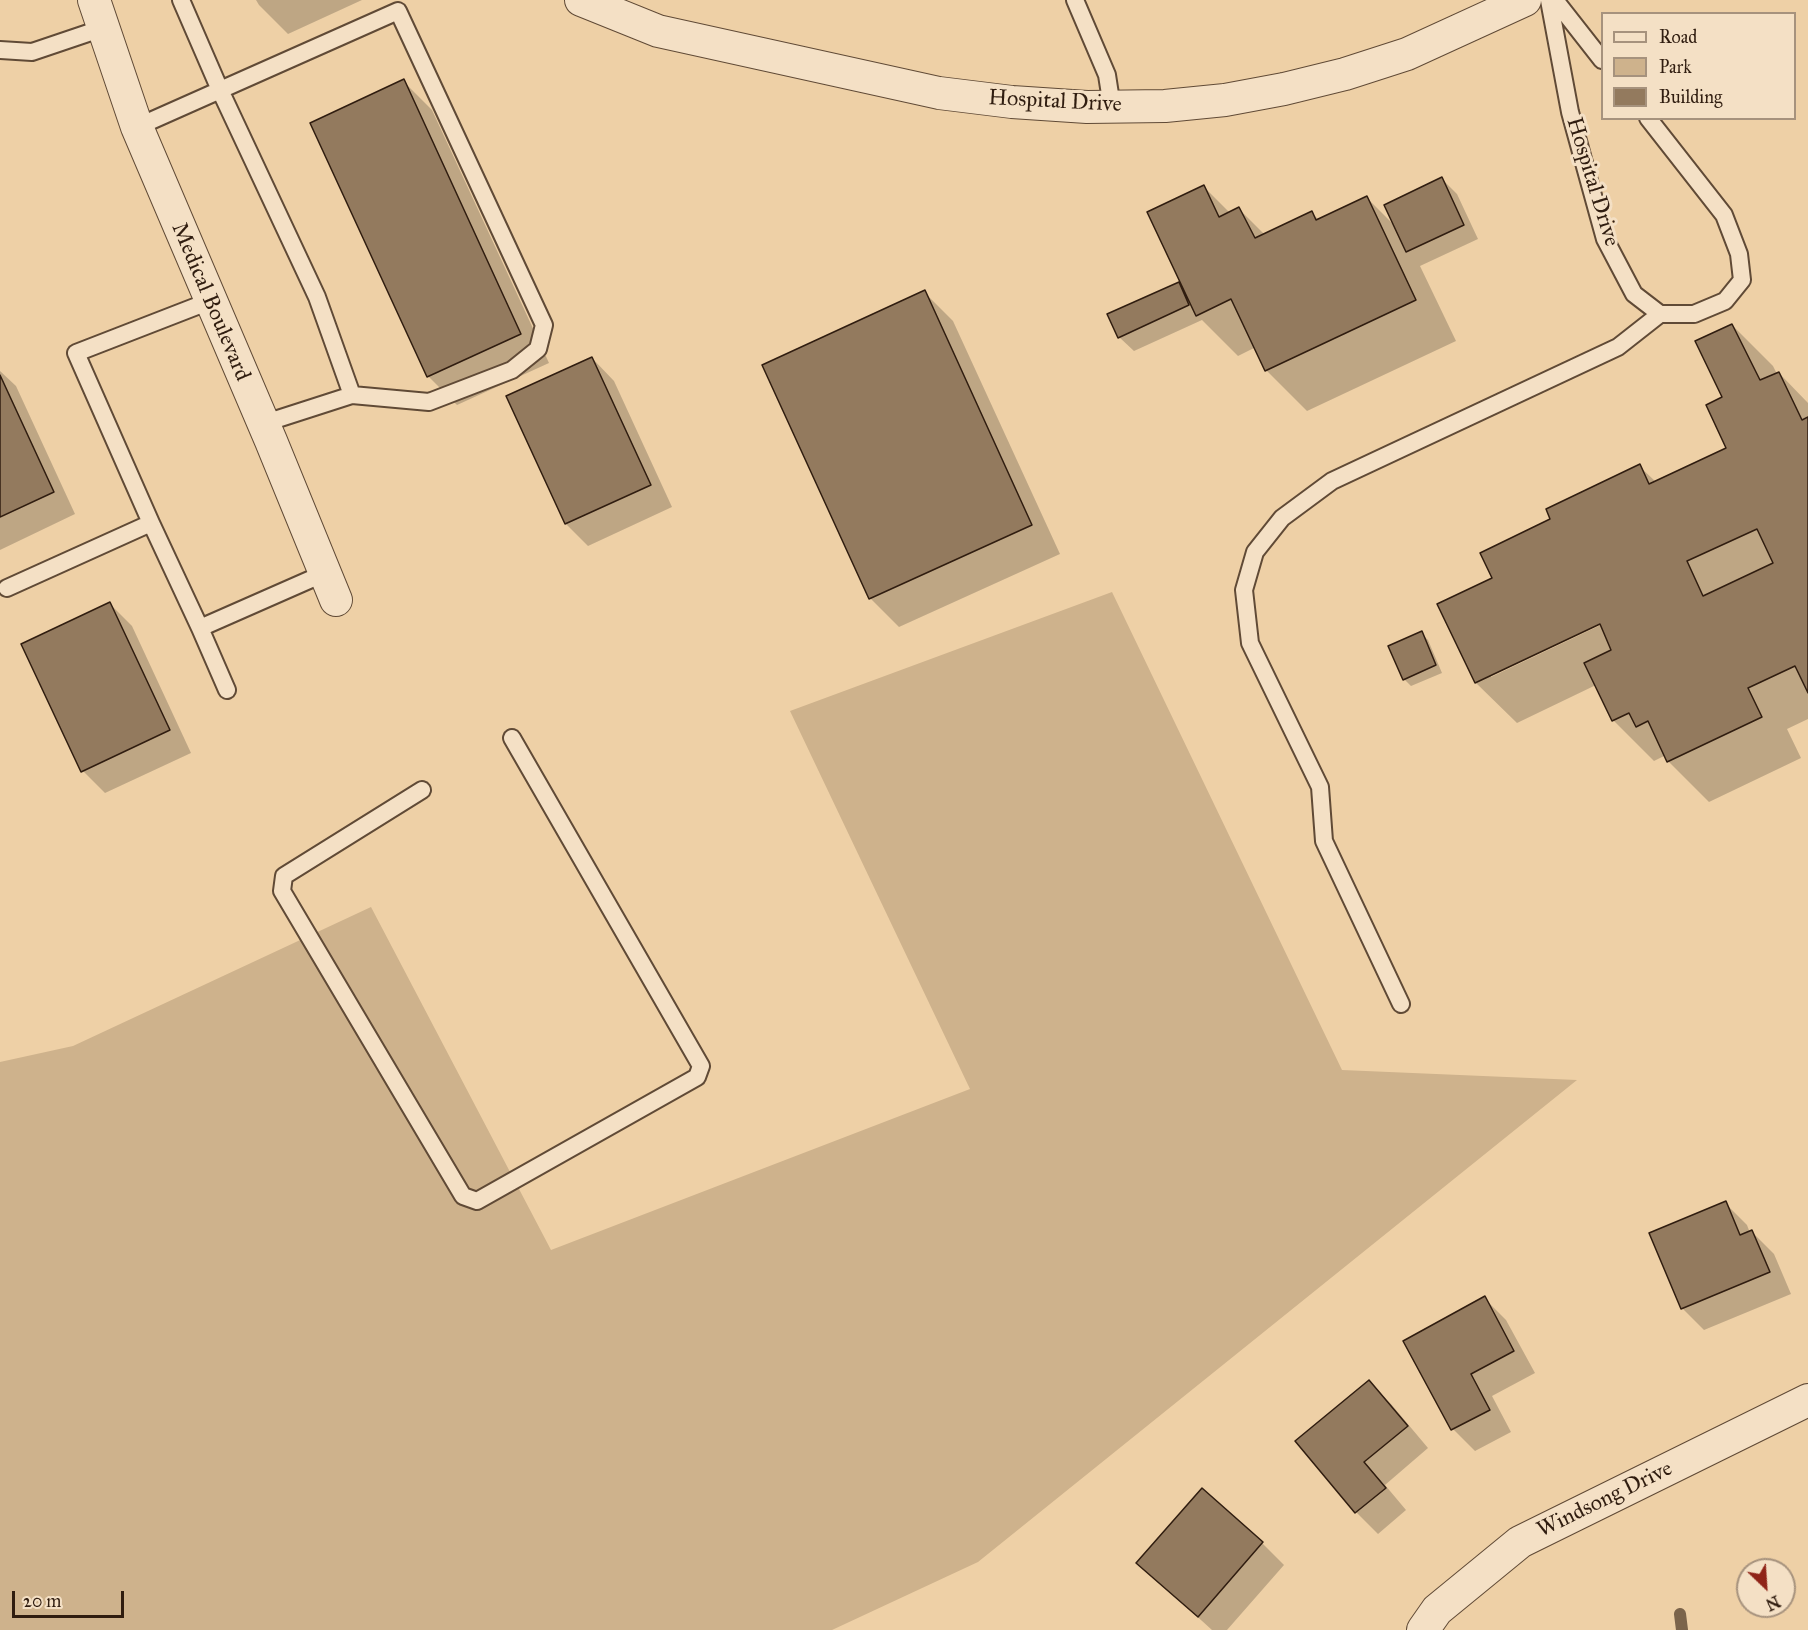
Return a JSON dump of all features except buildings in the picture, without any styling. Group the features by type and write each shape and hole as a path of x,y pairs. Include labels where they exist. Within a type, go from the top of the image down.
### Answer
{"street":[{"name":"Hospital Drive","path":"581,0 658,31 939,93 1012,102 1087,107 1165,106 1225,100 1284,89 1345,74 1407,54 1525,0"},
{"name":"Medical Boulevard","path":"98,14 137,127 330,586"},
{"name":"Windsong Drive","path":"1423,1630 1437,1610 1520,1542 1808,1400"}],"lane":[{"path":"181,0 220,90 317,297 352,395"},
{"path":"1075,0 1107,75 1112,107"},
{"name":"Hospital Drive","path":"1549,0 1570,112 1605,239 1634,294 1660,314"},
{"path":"1555,0 1601,59"},
{"path":"137,127 395,6 544,326 538,350 512,370 429,402 352,395 262,423"},
{"path":"0,50 32,52 98,14"},
{"path":"1401,1004 1324,841 1320,787 1250,643 1244,590 1255,552 1282,518 1332,481 1618,347 1660,314 1694,314 1725,302 1742,280 1739,254 1724,215 1650,120"},
{"path":"210,301 76,353 227,690"},
{"path":"7,588 151,523"},
{"path":"200,628 330,586"},
{"path":"422,790 284,876 282,891 463,1196 477,1201 697,1077 701,1066 512,738"}],"green space":[{"path":"1112,592 1342,1070 1577,1080 978,1562 832,1630 0,1630 0,1062 73,1046 371,907 551,1250 970,1089 790,711"}],"waterway":[{"path":"1680,1614 1682,1630"}]}
